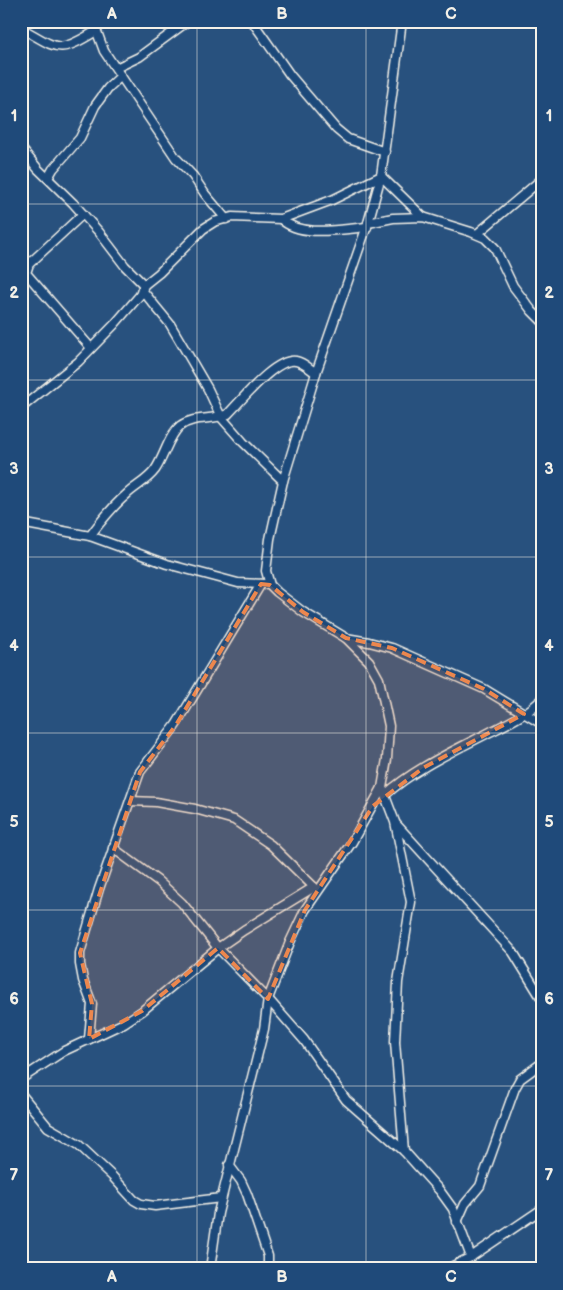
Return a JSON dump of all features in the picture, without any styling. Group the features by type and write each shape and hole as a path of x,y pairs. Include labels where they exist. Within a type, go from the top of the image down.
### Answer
{"street":[{"path":"93,21 104,51 176,158 193,176 226,219"},
{"path":"116,68 139,56 188,21"},
{"path":"252,21 290,75 336,129 348,140 385,152"},
{"path":"89,1039 92,1004 83,980 80,953 113,848 140,772 176,725 265,584 270,539 283,481 316,373 368,225 382,176 402,21"},
{"path":"21,28 52,45 62,48 96,31"},
{"path":"48,178 53,169 80,138 95,106 108,88 121,76"},
{"path":"21,148 99,232 143,287 170,324 199,372 221,417 283,481"},
{"path":"382,176 424,217"},
{"path":"21,408 78,362 114,325 143,287 214,222 232,217 281,219 332,200 382,176"},
{"path":"477,234 542,179"},
{"path":"83,214 29,264 26,272 91,348"},
{"path":"281,219 287,225 296,228 315,230 368,225 393,218 424,217 477,234 485,238 495,248 513,286 532,312 542,321"},
{"path":"90,536 106,514 126,494 147,479 155,470 173,434 181,426 195,418 221,417 233,409 274,368 288,361 296,361 316,373"},
{"path":"21,524 90,536 167,564 238,583 265,584 303,612 346,638 369,661 379,679 388,726 383,792 352,842 316,889 298,926 268,1000 264,1029 221,1198 210,1269"},
{"path":"346,638 392,648 484,689 542,724"},
{"path":"383,792 423,768 524,714 542,699"},
{"path":"383,792 395,822 411,902 398,982 395,1042 404,1151"},
{"path":"130,801 156,802 195,809 234,820 271,845 316,889"},
{"path":"395,822 513,952 542,999"},
{"path":"113,848 182,903 218,948 304,1040 346,1100 404,1151 440,1191 453,1209 471,1257"},
{"path":"21,1079 64,1051 124,1023 142,1011 218,948 244,930 316,889"},
{"path":"457,1222 465,1204 480,1186 515,1088 520,1079 542,1063"},
{"path":"21,1094 48,1127 79,1145 134,1200 141,1204 154,1206 221,1198"},
{"path":"229,1165 241,1181 247,1194 268,1256 268,1269"},
{"path":"447,1269 471,1257 542,1209"}],"highlighted area":[{"path":"261,584 270,585 303,612 346,638 392,648 484,689 524,714 423,768 373,806 305,910 268,999 218,948 142,1011 89,1039 92,1004 80,953 140,772 176,725"}]}
